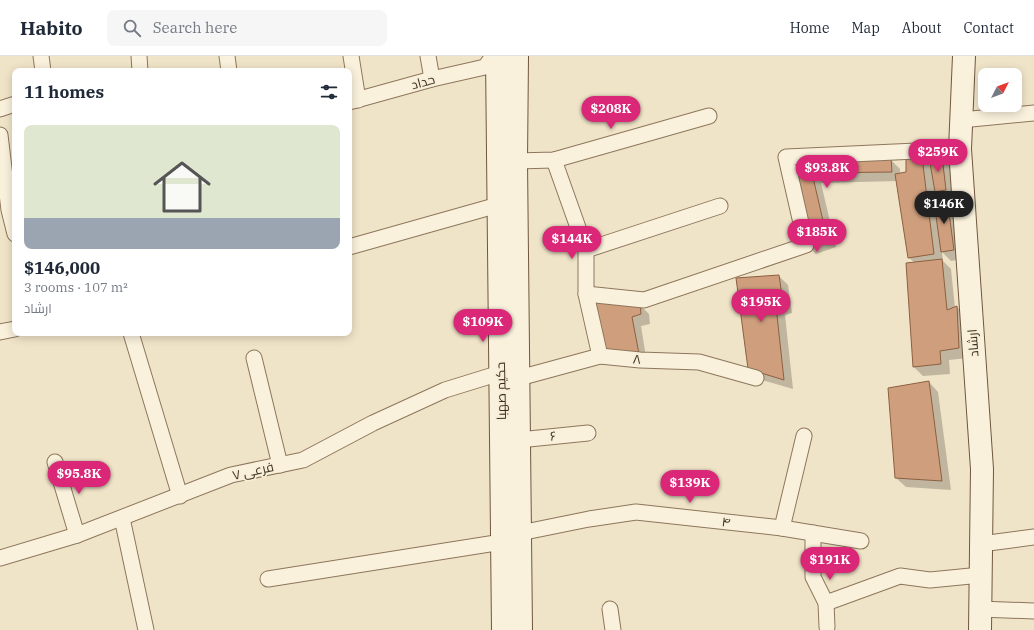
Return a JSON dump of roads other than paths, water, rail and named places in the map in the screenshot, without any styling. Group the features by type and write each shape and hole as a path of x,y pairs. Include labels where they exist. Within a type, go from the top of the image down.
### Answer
{"street":[{"path":"41,56 43,68"},
{"path":"139,56 140,68"},
{"path":"227,56 229,68"},
{"path":"351,56 352,68"},
{"path":"428,56 432,79"},
{"name":"حداد","path":"353,101 432,79 485,67 493,56"},
{"name":"حکیم صهبا","path":"497,56 498,205 509,375 519,440 503,630"},
{"name":"حکیم صهبا","path":"517,56 516,162 509,375 511,537 522,630"},
{"name":"ارشاد","path":"964,56 960,149 982,469 980,620"},
{"path":"352,78 353,101"},
{"path":"0,109 12,105"},
{"path":"961,120 1034,113"},
{"path":"516,162 554,160 709,116"},
{"path":"0,135 5,211 12,227"},
{"path":"586,294 644,300 806,245 786,157 960,149"},
{"path":"554,160 586,250 586,294 600,356"},
{"path":"352,246 498,205"},
{"path":"586,250 720,206"},
{"path":"0,332 12,329"},
{"path":"132,336 180,496"},
{"name":"۸","path":"509,375 600,356 699,362 756,378"},
{"path":"254,358 280,465"},
{"name":"فرعی ۷","path":"0,558 77,535 231,475 303,460 373,423 445,390 509,375"},
{"name":"۶","path":"519,440 588,433"},
{"path":"782,528 804,436"},
{"path":"54,462 77,535"},
{"name":"۴","path":"268,579 511,537 589,519 636,512 782,528 861,541"},
{"path":"122,518 146,630"},
{"path":"813,533 813,577 826,603 827,627"},
{"path":"981,544 1034,537"},
{"path":"826,603 900,576 930,580 981,575"},
{"path":"610,609 613,630"},
{"path":"980,620 1034,611"}]}
